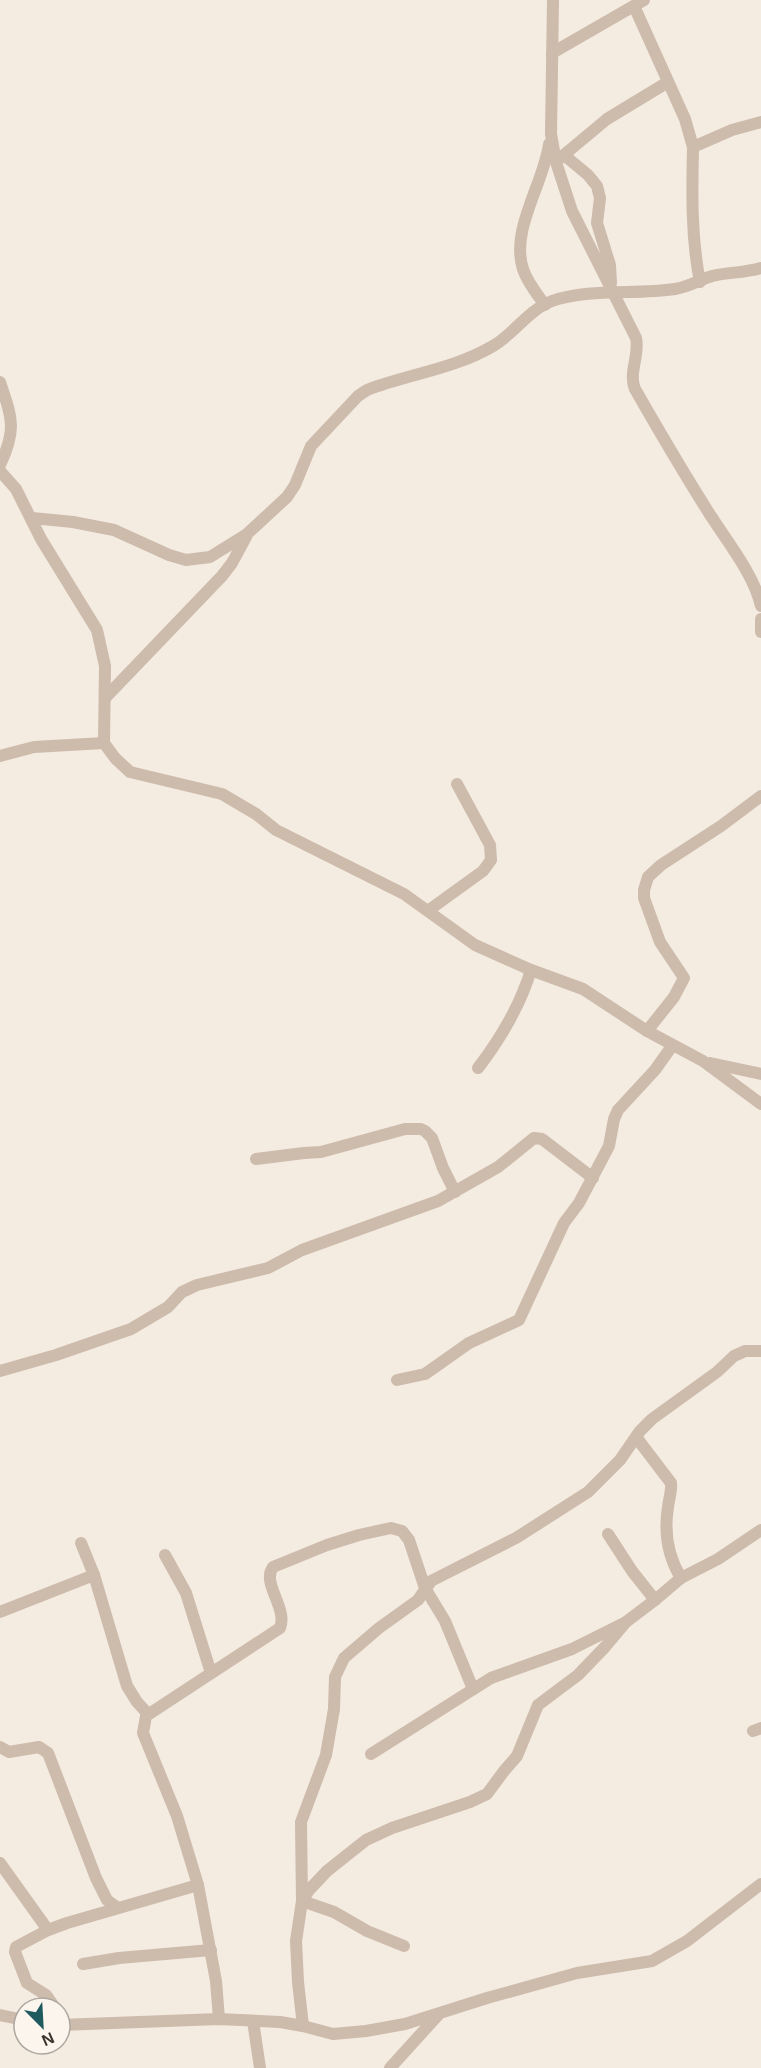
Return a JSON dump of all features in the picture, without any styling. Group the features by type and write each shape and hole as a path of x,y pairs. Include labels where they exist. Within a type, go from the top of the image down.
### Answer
{"street":[{"path":"545,305 524,274 520,246 527,214 546,161 551,134 553,0"},
{"path":"552,53 639,3 668,82 685,119 693,147 693,227 695,258 700,282"},
{"path":"560,159 607,119 668,82"},
{"path":"693,147 732,130 761,122"},
{"path":"551,134 560,159 572,210 637,341 632,382 635,389 676,461 735,550 761,606"},
{"path":"560,159 588,175 597,186 600,198 597,223 610,265 612,290"},
{"path":"32,518 73,522 114,530 169,555 186,560 210,557 247,534 292,491 311,446 358,396 373,388 462,362 497,343 525,318 545,305 565,297 612,290 659,291 688,287 715,275 749,272 761,268"},
{"path":"0,382 10,414 12,434 0,465"},
{"path":"0,471 16,489 41,539 97,630 105,666 104,743 115,758 130,772 222,794 256,814 276,830 377,880 429,910 475,945 531,970 583,989 647,1031 703,1061 761,1104"},
{"path":"105,698 222,576 232,563 247,534"},
{"path":"761,619 761,632"},
{"path":"0,756 34,747 104,743"},
{"path":"429,910 483,872 491,860 490,845 457,784"},
{"path":"647,1031 674,998 684,978 660,942 644,898 648,877 661,865 722,826 761,796"},
{"path":"478,1068 510,1020 524,993 531,970"},
{"path":"397,1380 425,1374 470,1343 519,1320 564,1223 593,1178 611,1143 614,1119 618,1110 655,1070 672,1046"},
{"path":"703,1061 761,1074"},
{"path":"256,1159 321,1152 405,1129 421,1129 432,1138 455,1192"},
{"path":"0,1371 56,1355 131,1329 168,1307 186,1289 219,1278 268,1268 302,1250 438,1201 498,1167 536,1138 542,1139 593,1178"},
{"path":"303,2026 296,1941 302,1901 301,1822 326,1755 334,1709 333,1688 337,1669 352,1649 418,1600 425,1588 434,1580 493,1552 571,1505 603,1479 652,1419 717,1372 734,1356 746,1351 761,1351"},
{"path":"636,1437 671,1483 666,1515 667,1542 669,1556 681,1578"},
{"path":"219,2019 216,1981 198,1885 177,1816 143,1733 145,1718 148,1714 280,1628 282,1616 270,1579 270,1571 275,1566 359,1535 391,1528 405,1534 409,1540 425,1588 445,1621 473,1689"},
{"path":"371,1754 473,1689 498,1676 547,1660 626,1622 681,1578 718,1559 761,1530"},
{"path":"608,1534 655,1600"},
{"path":"81,1543 94,1575 127,1686 136,1702 148,1714"},
{"path":"165,1555 186,1593 211,1673"},
{"path":"0,1612 94,1575"},
{"path":"302,1901 327,1871 366,1840 487,1794 517,1756 538,1705 578,1675 626,1622"},
{"path":"0,1747 9,1752 39,1747 48,1753 102,1892 107,1900 118,1908"},
{"path":"0,1863 48,1930"},
{"path":"72,2026 219,2019 303,2026 339,2034 405,2024 577,1973 652,1961 687,1941 761,1884"},
{"path":"47,1996 27,1983 15,1950 17,1946 48,1930 198,1885"},
{"path":"302,1901 334,1912 367,1931 404,1946"},
{"path":"83,1964 119,1958 211,1950"},
{"path":"390,2068 439,2014"},
{"path":"253,2021 260,2068"}]}
